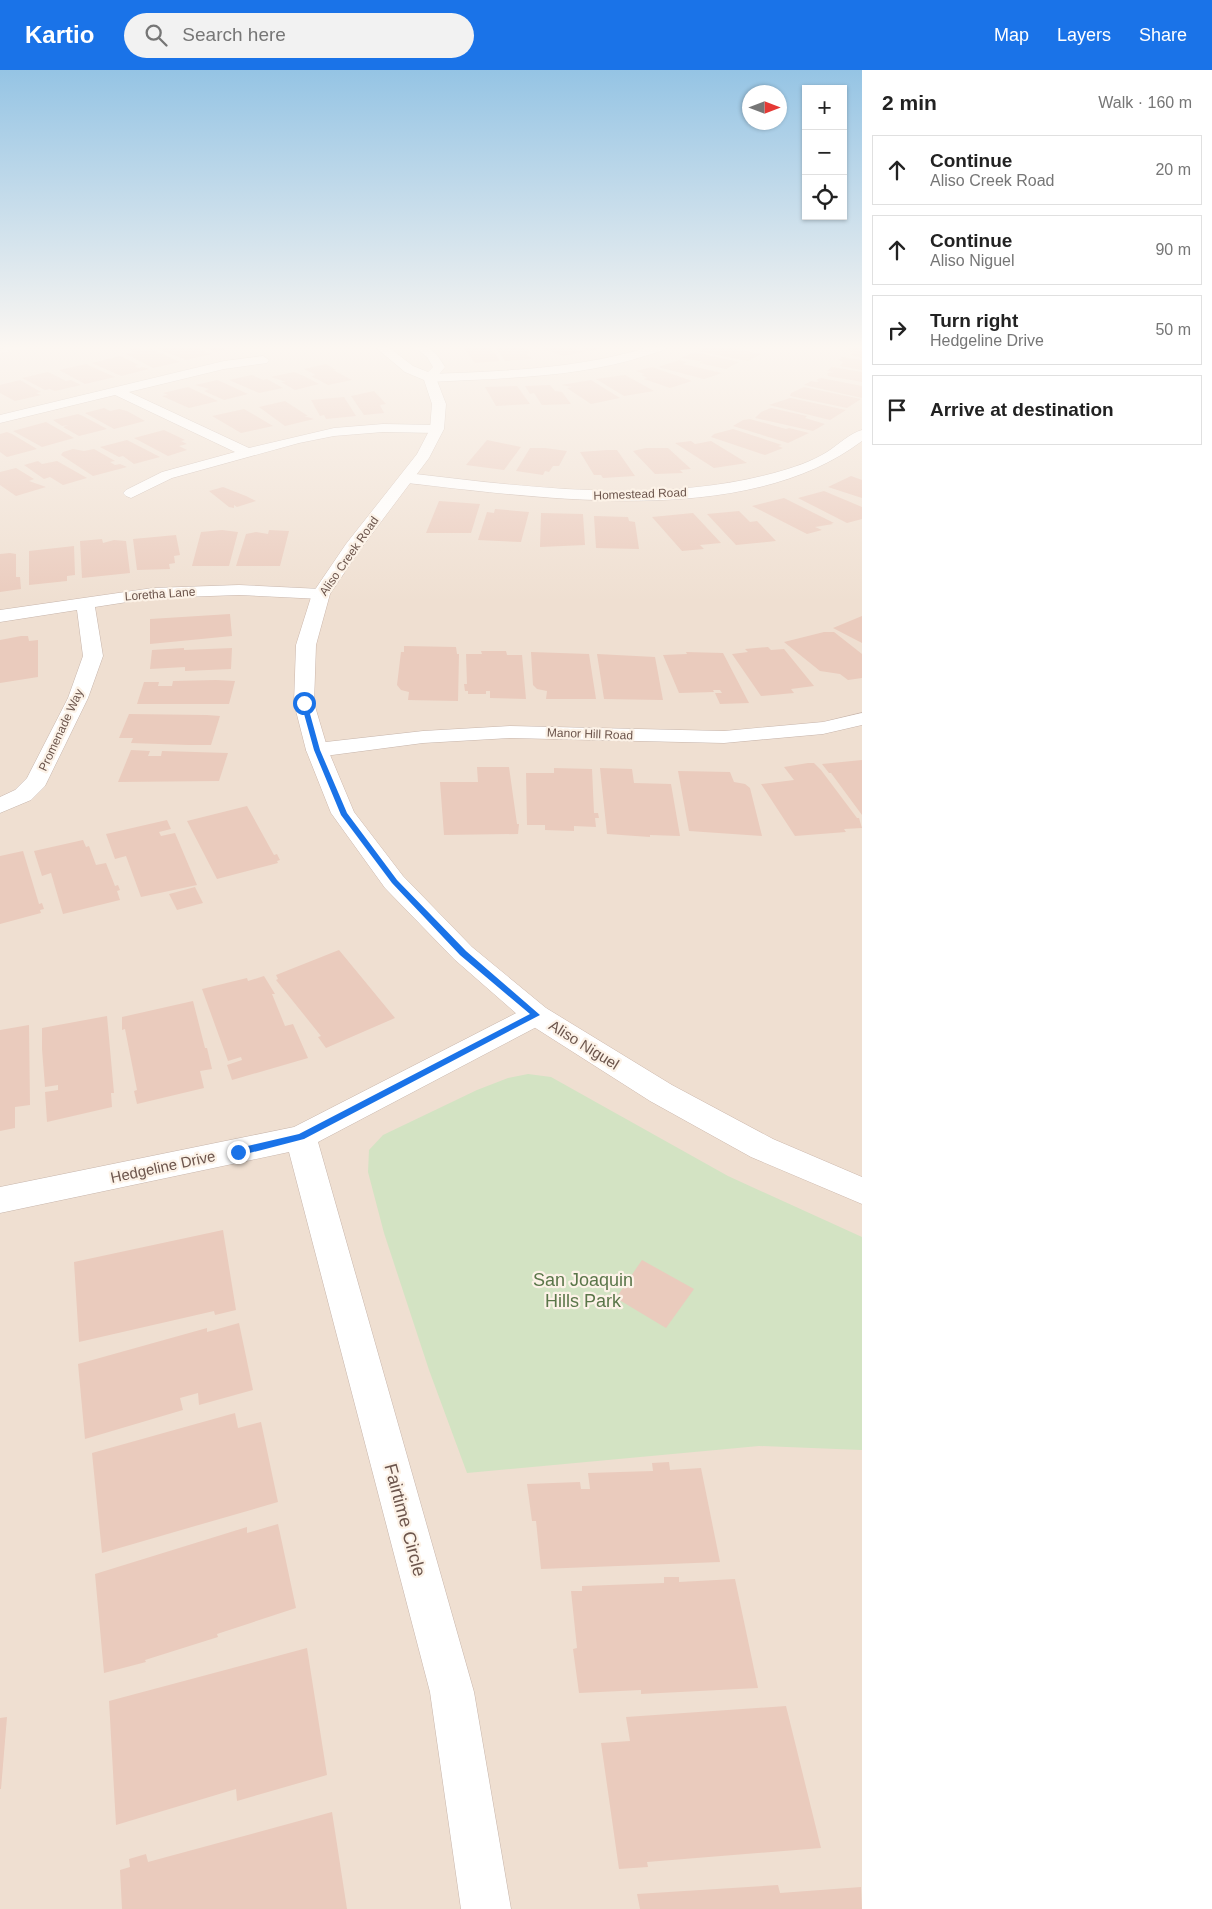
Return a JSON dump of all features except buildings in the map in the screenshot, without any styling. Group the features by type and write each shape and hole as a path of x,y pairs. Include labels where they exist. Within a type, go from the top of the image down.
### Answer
{"street":[{"path":"204,432 247,452"},
{"path":"131,493 167,475 297,439 336,432"},
{"name":"Aliso Creek Road","path":"317,750 304,703 306,645 321,594 352,548 424,455 436,432"},
{"name":"Homestead Road","path":"407,478 577,496 641,496 704,492 773,479 824,460 862,434"},
{"name":"Loretha Lane","path":"0,616 153,593 230,590 321,594"},
{"name":"Promenade Way","path":"0,806 23,795 37,781 78,698 93,656 85,602"},
{"name":"Manor Hill Road","path":"317,750 423,737 510,732 724,738 823,728 862,719"},
{"name":"Aliso Niguel","path":"317,750 344,813 394,882 463,953 536,1015 661,1093 754,1144 862,1191"},
{"name":"Hedgeline Drive","path":"0,1200 301,1137 536,1015"},
{"name":"Fairtime Circle","path":"301,1137 452,1692 486,1909"}],"shaded area":[{"path":"0,432 862,432 862,1909 0,1909"}],"green space":[{"name":"San Joaquin Hills Park","path":"528,1074 551,1077 728,1176 862,1237 862,1450 759,1446 467,1473 429,1370 384,1233 368,1172 369,1150 383,1135 477,1090 508,1078"}],"route":[{"path":"238,1152 301,1137 536,1015 463,953 394,882 344,813 317,750 304,703"}]}
